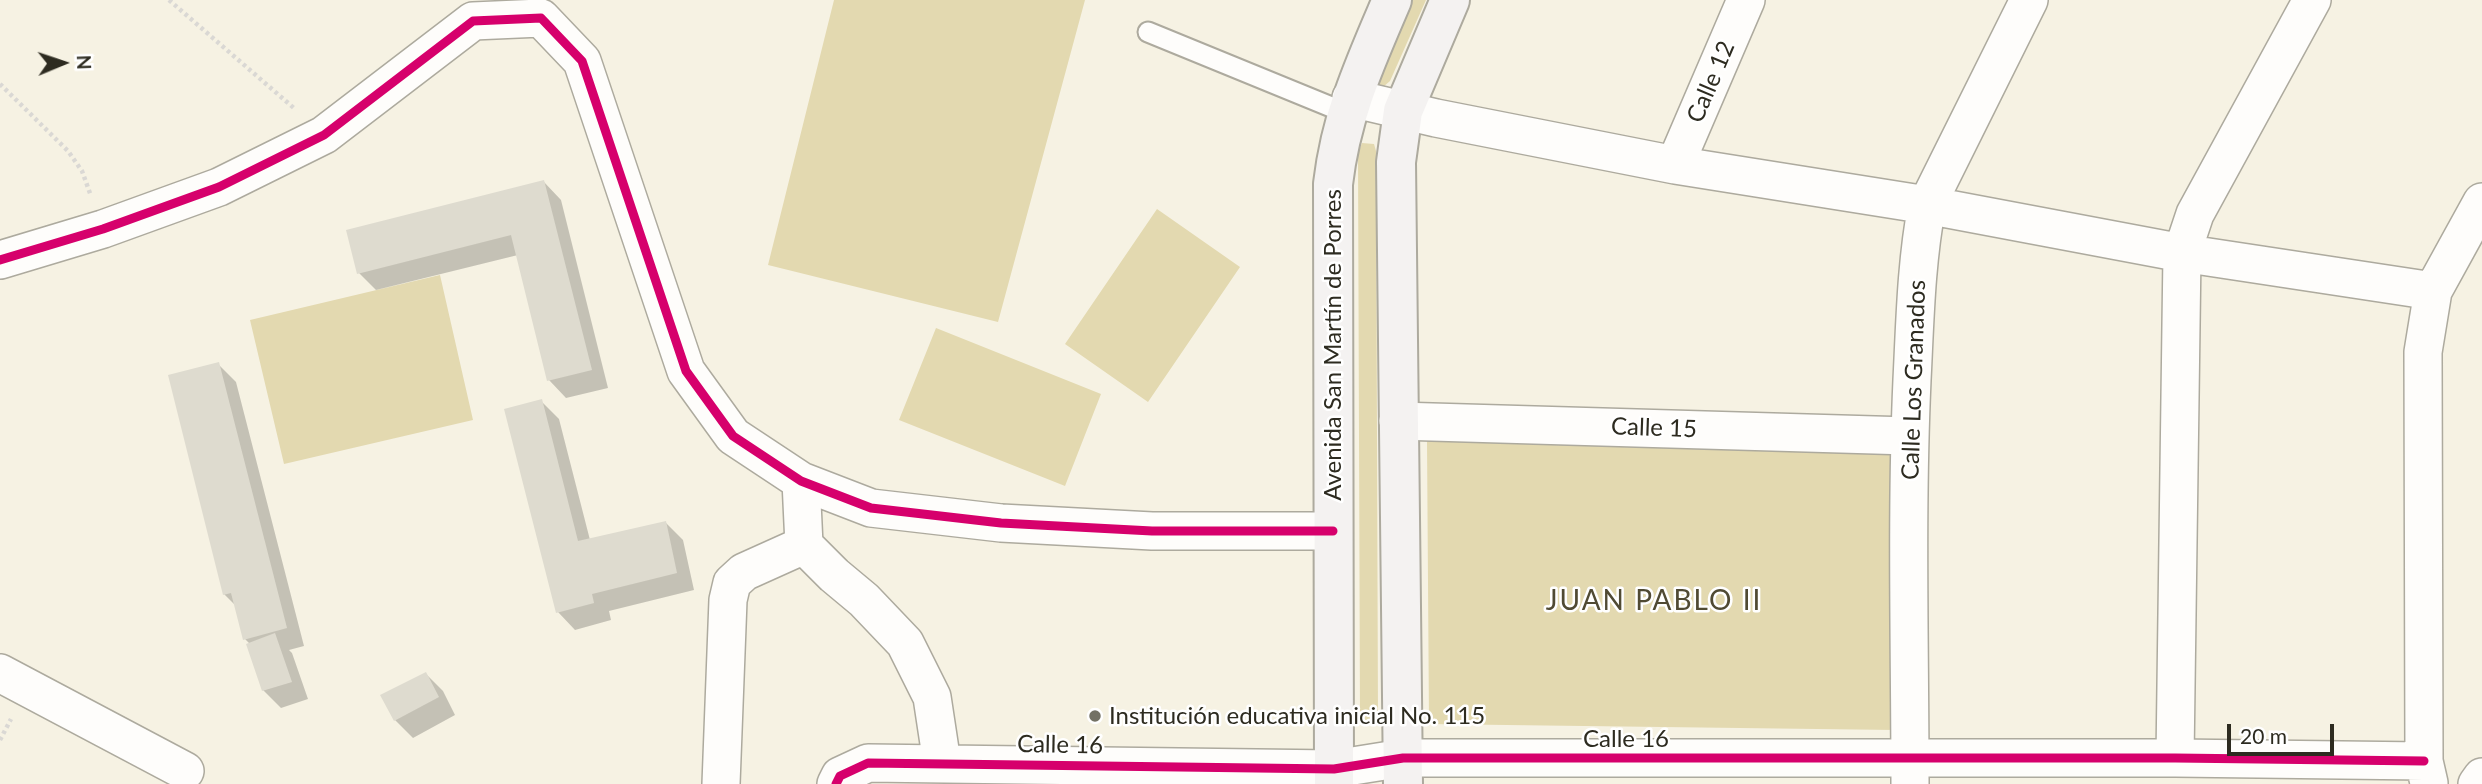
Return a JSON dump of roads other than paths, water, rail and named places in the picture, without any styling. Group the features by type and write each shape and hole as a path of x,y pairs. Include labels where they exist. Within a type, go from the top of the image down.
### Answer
{"main road":[{"name":"Avenida San Martín de Porres","path":"1334,777 1333,184 1336,153 1348,105 1392,0"},
{"path":"1403,771 1396,162 1403,111 1450,0"}],"street":[{"name":"Calle 12","path":"1675,165 1746,0"},
{"name":"Calle Los Granados","path":"1910,771 1909,436 1917,273 1927,205 2029,0"},
{"path":"2175,758 2182,253 2195,214 2312,0"},
{"path":"0,260 103,229 219,187 324,135 473,20 541,18 582,61 686,371 733,436 801,481 871,508 1001,523 1152,531 1333,531"},
{"path":"1348,105 1403,111 1675,165 1927,205 2182,253 2433,291"},
{"path":"2427,773 2423,352 2433,291 2482,202"},
{"name":"Calle 15","path":"1398,421 1909,436"},
{"path":"801,481 804,545 905,642 932,697 942,762"},
{"path":"721,784 728,600 732,583 744,572 804,545"},
{"path":"0,673 185,771"},
{"name":"Calle 16","path":"836,784 840,776 868,763 942,762 1334,777 1403,771 1910,771 2175,758 2427,773"},
{"path":"2477,784 2482,777"}],"lane":[{"path":"1148,32 1348,105"}],"place":[{"name":"Institución educativa inicial No. 115","path":"1095,716"}],"district":[{"name":"JUAN PABLO II","path":"1654,601"}]}
